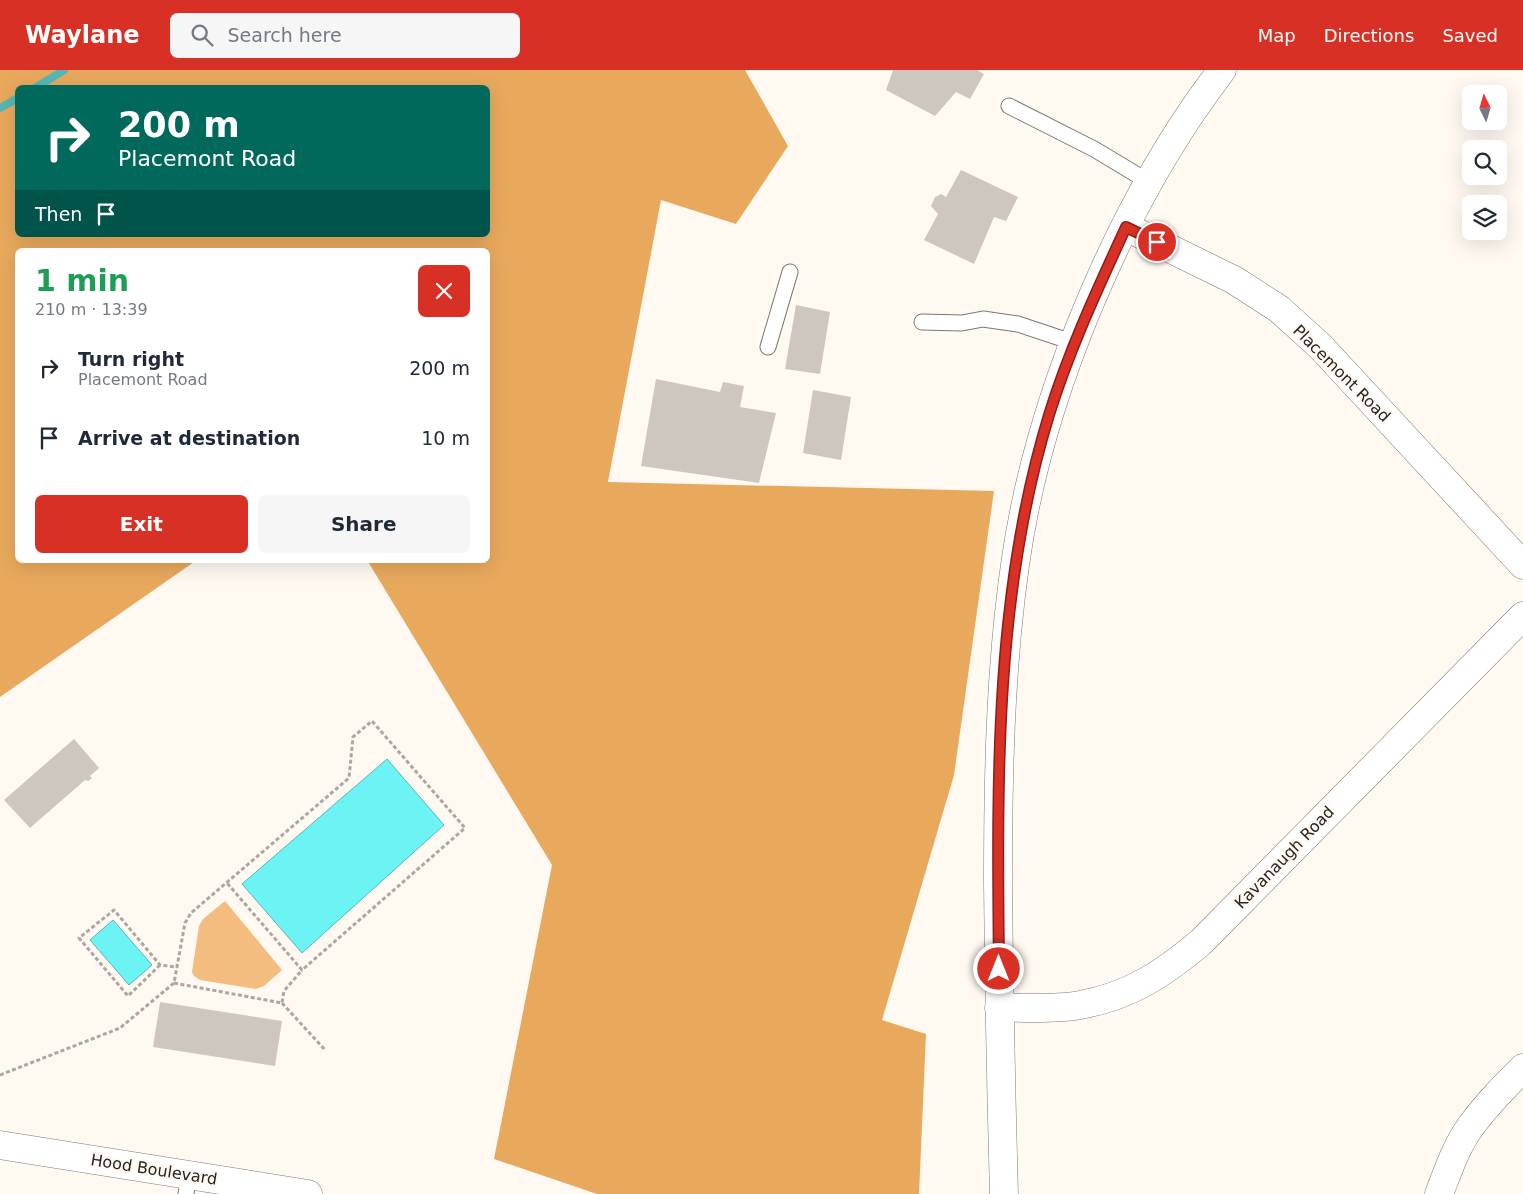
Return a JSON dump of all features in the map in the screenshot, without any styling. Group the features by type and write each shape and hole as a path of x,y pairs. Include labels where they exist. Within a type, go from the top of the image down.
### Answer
{"street":[{"path":"1004,1194 999,1008 998,813 1001,711 1007,624 1015,562 1025,510 1049,415 1088,307 1126,227 1168,149 1222,70"},
{"name":"Placemont Road","path":"1126,227 1234,280 1278,309 1320,346 1523,565"},
{"name":"Kavanaugh Road","path":"999,1008 1078,1006 1136,988 1164,972 1202,942 1523,616"},
{"path":"1439,1194 1450,1164 1470,1127 1497,1094 1523,1068"},
{"name":"Hood Boulevard","path":"0,1145 187,1184 308,1194"}],"lane":[{"path":"1009,106 1094,149 1150,182"},
{"path":"768,347 790,272"},
{"path":"922,322 962,323 983,319 1018,324 1075,343"}],"path":[{"path":"0,1075 120,1028 174,983 186,923 191,913 349,778 353,737 372,721 465,828 302,970 284,991 282,1003"},
{"path":"226,883 302,970"},
{"path":"160,965 128,996 79,938 114,910 160,965 177,967"},
{"path":"174,983 282,1003 326,1051"}],"shaded area":[{"path":"0,70 745,70 788,146 736,224 661,200 608,482 994,491 954,775 882,1020 926,1034 919,1194 597,1194 494,1159 552,865 369,563 490,563 490,248 15,248 15,563 193,563 0,697"},
{"path":"225,901 282,970 264,986 256,989 200,980 192,972 199,926 203,919"}],"water":[{"path":"387,759 444,825 302,953 242,884"},
{"path":"113,920 152,965 129,985 90,940"}],"building":[{"path":"893,70 977,70 984,74 970,99 956,92 935,116 886,90"},
{"path":"961,170 1018,197 1006,221 994,217 974,264 924,240 938,214 931,206 935,197 941,194 946,197"},
{"path":"796,305 830,312 820,374 785,369"},
{"path":"656,379 720,392 723,382 744,386 740,407 776,413 759,483 641,466"},
{"path":"813,390 851,397 841,460 803,453"},
{"path":"74,739 99,768 90,776 92,778 88,781 85,780 30,828 4,800"},
{"path":"160,1002 282,1021 275,1066 153,1047"}],"waterway":[{"path":"40,85 64,70"},
{"path":"0,108 15,100"}],"route":[{"path":"999,969 998,813 1001,711 1008,615 1015,562 1025,510 1049,415 1088,307 1126,227 1157,242"}]}
